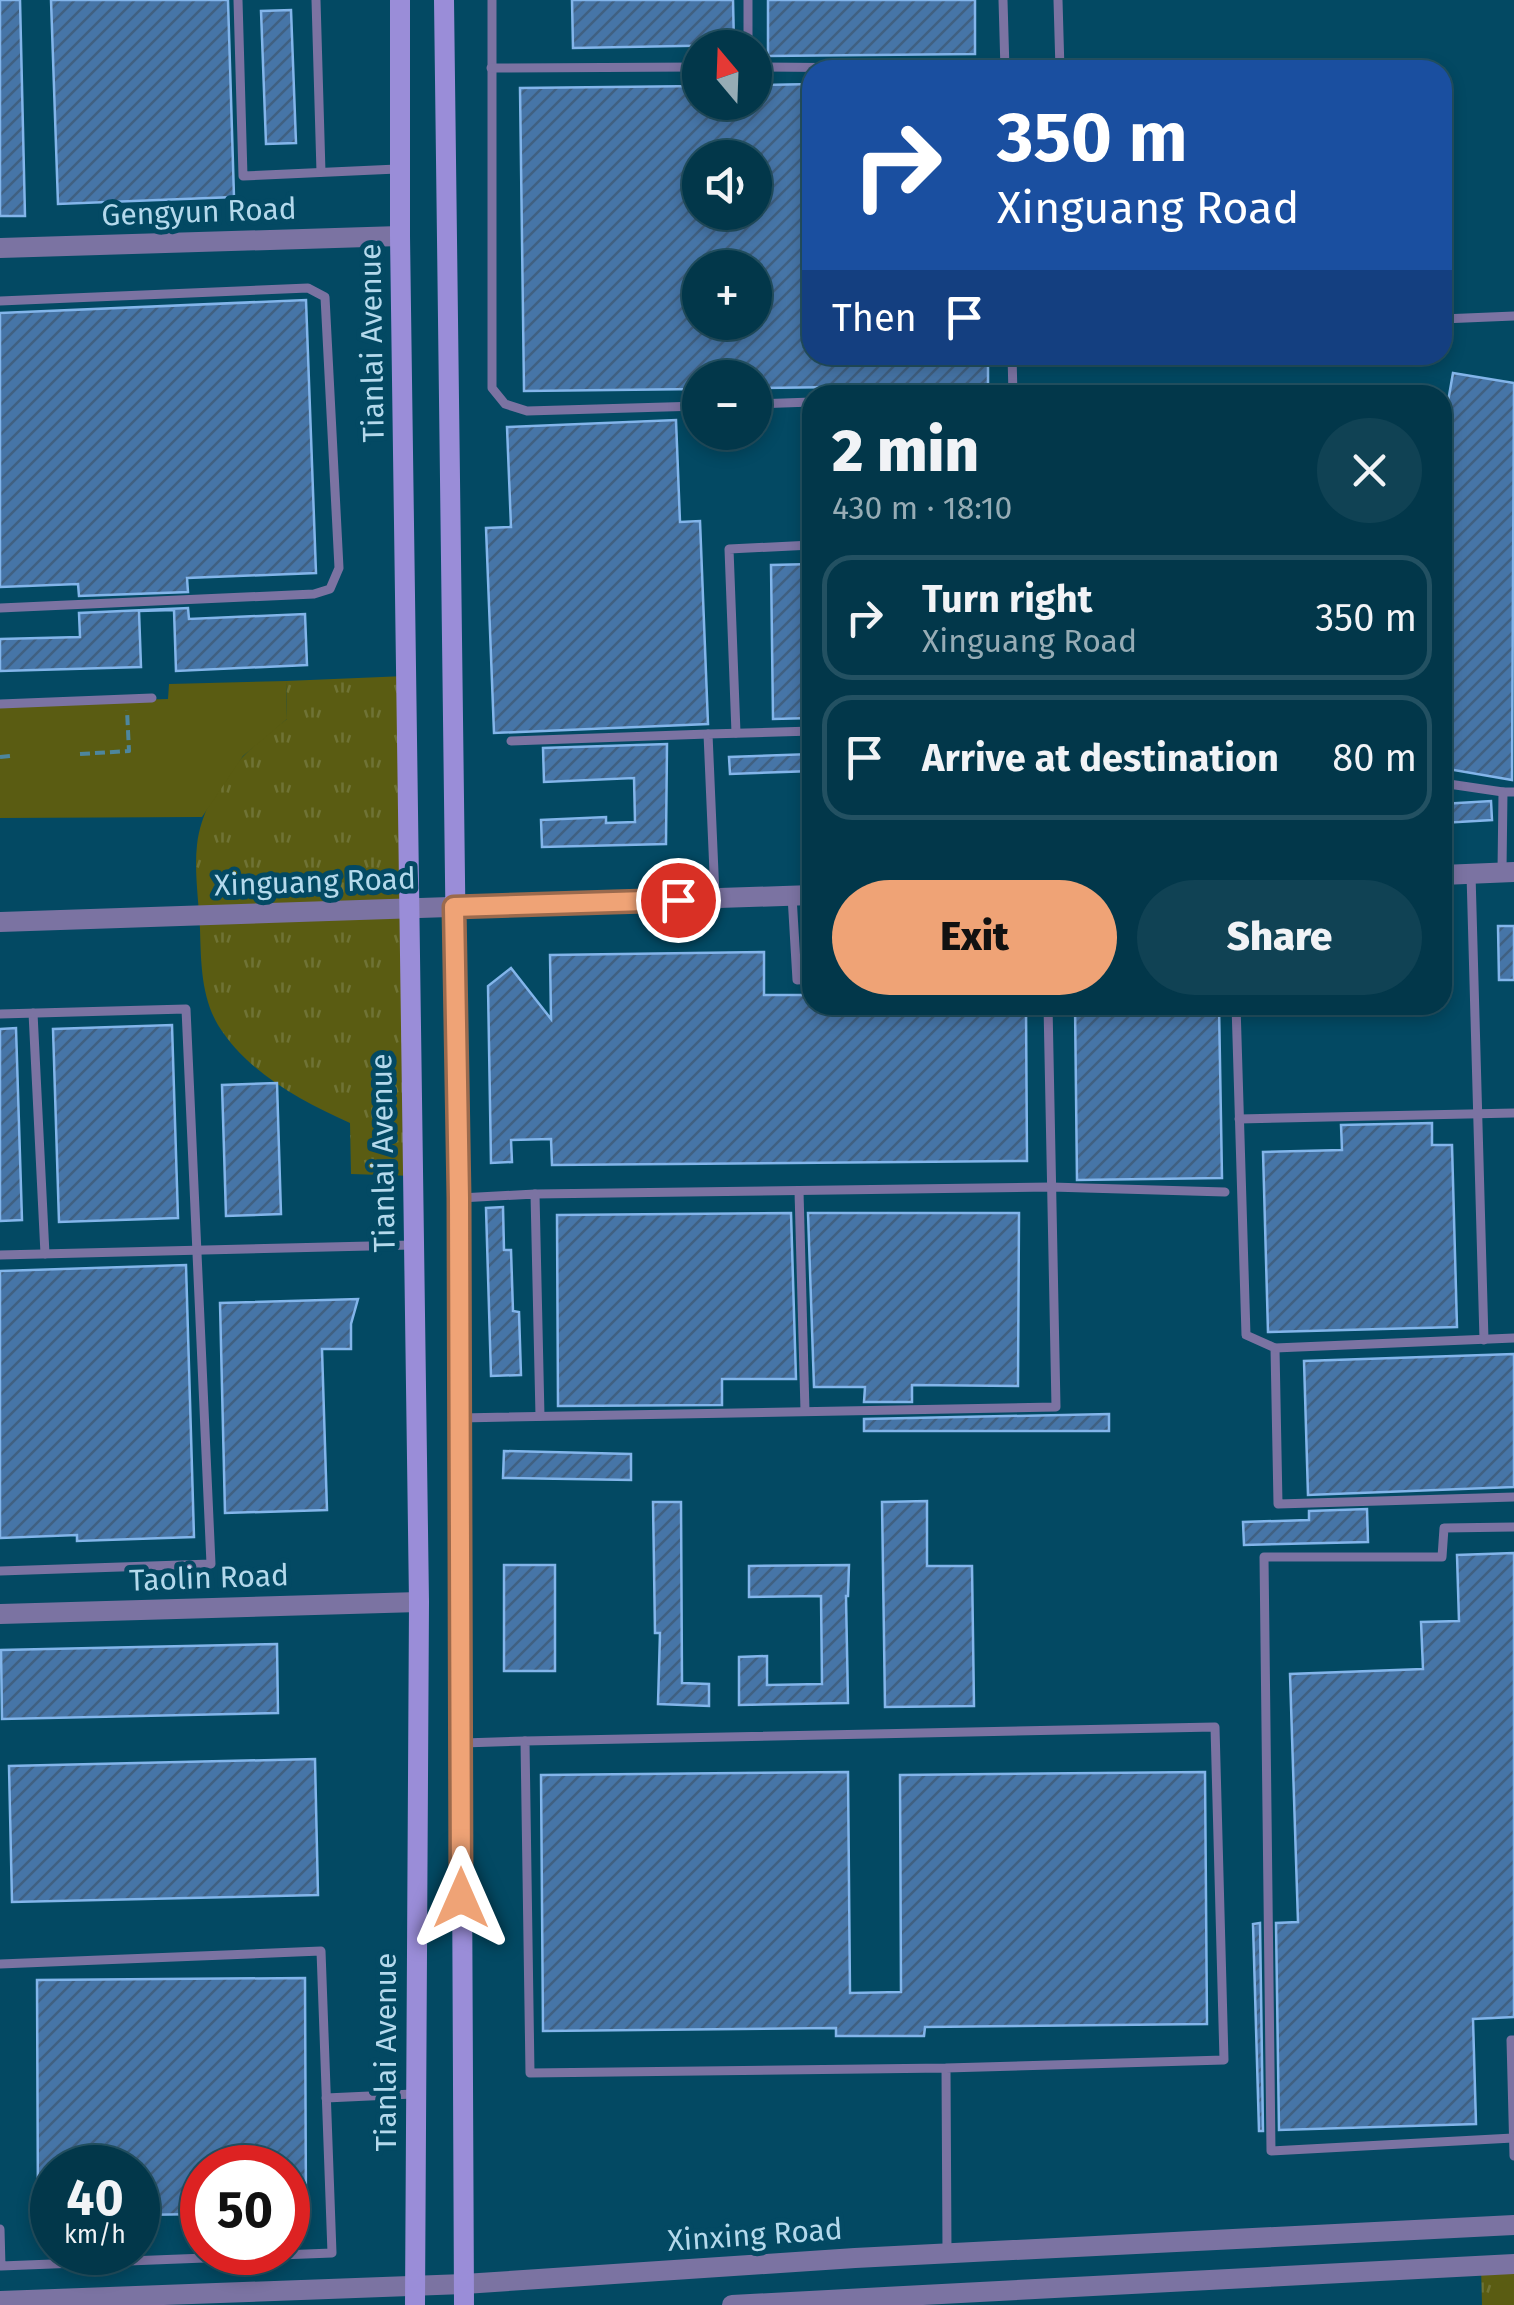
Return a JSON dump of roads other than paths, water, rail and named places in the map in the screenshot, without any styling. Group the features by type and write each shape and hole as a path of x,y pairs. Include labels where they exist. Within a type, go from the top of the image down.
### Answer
{"main road":[{"name":"Tianlai Avenue","path":"400,0 419,1602 415,2295"},
{"path":"444,0 459,1198 464,2294"}],"street":[{"name":"Gengyun Road","path":"0,248 400,236"},
{"path":"1452,875 1508,872"},
{"name":"Xinguang Road","path":"0,922 802,896"},
{"name":"Taolin Road","path":"0,1614 419,1602"},
{"name":"Xinxing Road","path":"0,2301 464,2294 947,2254 1514,2225"},
{"path":"732,2305 944,2299 1514,2264"}],"lane":[{"path":"238,0 242,176 400,169"},
{"path":"316,0 321,172"},
{"path":"492,0 492,388 505,404 527,412 682,407"},
{"path":"748,0 748,30"},
{"path":"1004,0 1005,60"},
{"path":"1058,0 1060,60"},
{"path":"491,68 682,67"},
{"path":"772,67 802,67"},
{"path":"0,301 308,288 324,296 340,568 330,588 314,594 0,608"},
{"path":"1452,318 1514,316"},
{"path":"772,403 802,402"},
{"path":"736,734 729,549 802,545"},
{"path":"0,704 152,698"},
{"path":"511,741 802,731"},
{"path":"708,734 715,898"},
{"path":"1452,784 1508,792 1508,872"},
{"path":"1471,874 1484,1340"},
{"path":"802,896 797,980 802,980"},
{"path":"0,1014 186,1009 210,1564 0,1571"},
{"path":"34,1013 45,1254"},
{"path":"458,1418 1056,1407 1048,1015"},
{"path":"1236,1015 1246,1335 1275,1348 1514,1338"},
{"path":"1240,1119 1514,1113"},
{"path":"459,1198 1051,1187 1225,1192"},
{"path":"799,1190 805,1412"},
{"path":"535,1194 540,1416"},
{"path":"0,1255 415,1246"},
{"path":"1275,1348 1278,1504 1514,1497"},
{"path":"1514,1527 1444,1528 1442,1557 1264,1557 1272,2151 1514,2138"},
{"path":"460,1743 525,1741 1215,1727 1224,2060 530,2073 525,1741"},
{"path":"0,1964 321,1951 332,2253 1,2266 0,2229"},
{"path":"1514,2040 1510,2040 1514,2156"},
{"path":"946,2068 947,2254"},
{"path":"326,2098 416,2094"}]}
